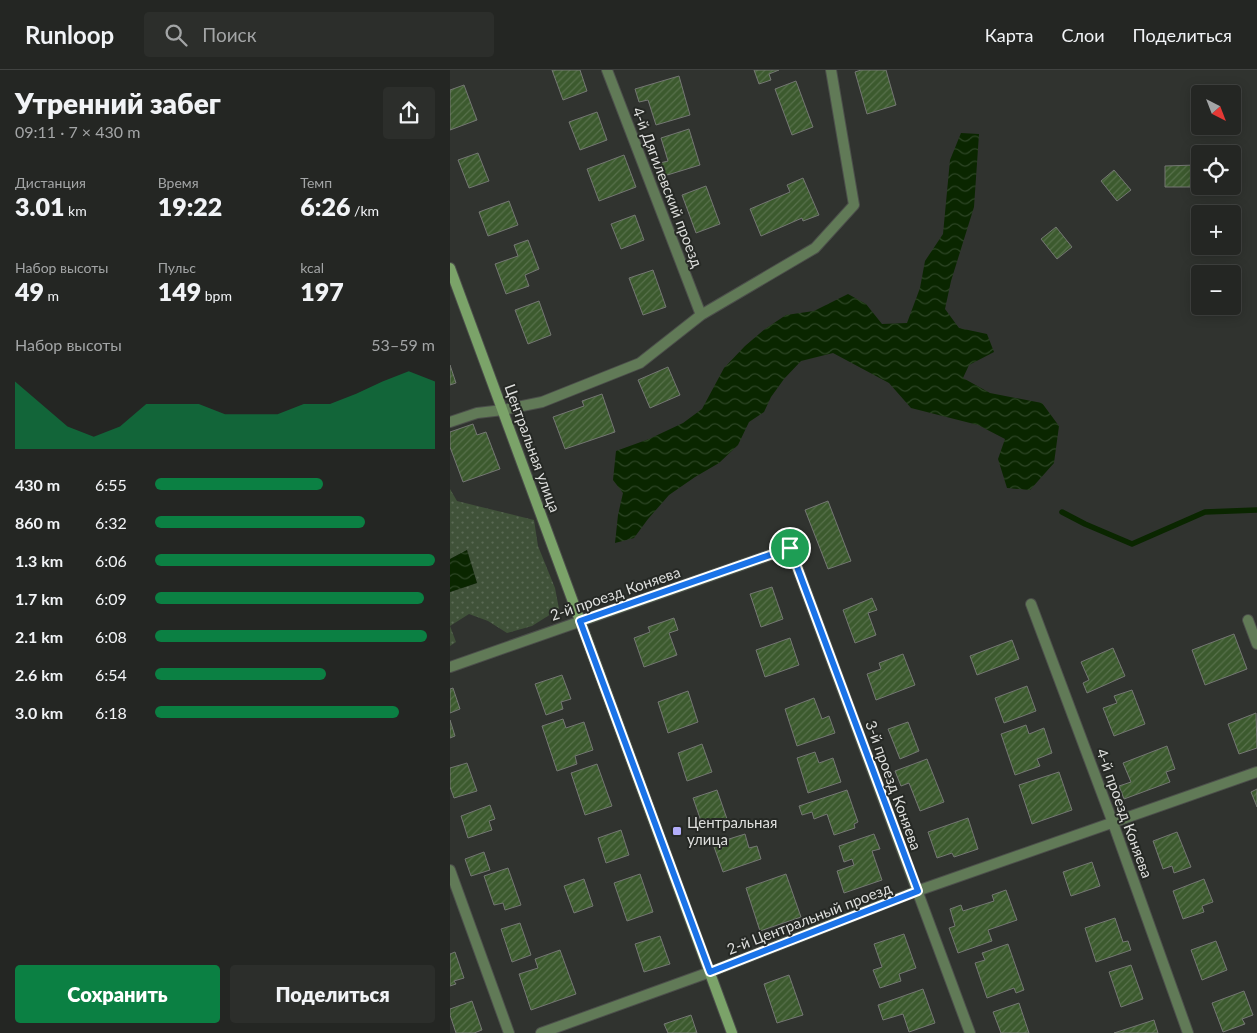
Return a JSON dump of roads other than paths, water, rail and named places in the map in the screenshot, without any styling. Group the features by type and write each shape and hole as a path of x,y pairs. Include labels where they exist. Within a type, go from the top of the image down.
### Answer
{"street":[{"name":"4-й Дягилевский проезд","path":"607,70 701,315"},
{"path":"450,422 477,413 542,402 640,363 701,315 815,248 854,205 831,70"},
{"name":"Центральная улица","path":"450,268 732,1033"},
{"name":"2-й проезд Коняева","path":"450,667 790,548"},
{"name":"3-й проезд Коняева","path":"790,548 970,1033"},
{"name":"4-й проезд Коняева","path":"1032,604 1188,1033"},
{"path":"1248,620 1257,644"},
{"name":"2-й Центральный проезд","path":"541,1033 710,972 918,891 1257,772"},
{"path":"450,870 509,1033"}],"water":[{"path":"961,133 979,134 974,207 951,281 945,309 959,328 987,334 994,352 969,365 963,378 990,393 1042,403 1059,426 1054,463 1030,490 1007,488 998,459 1005,439 978,425 911,408 889,383 833,353 801,361 784,379 771,397 764,412 749,422 738,445 719,463 669,495 634,538 615,543 623,493 613,480 616,451 649,439 683,423 702,409 724,368 765,329 786,315 814,311 848,294 866,304 882,324 907,323 920,288 925,261 943,234 950,160"},
{"path":"467,550 477,583 450,592 450,559"}],"waterway":[{"path":"1062,512 1132,544 1205,512 1257,510"}],"place":[{"name":"Центральная улица","path":"677,831"}]}
